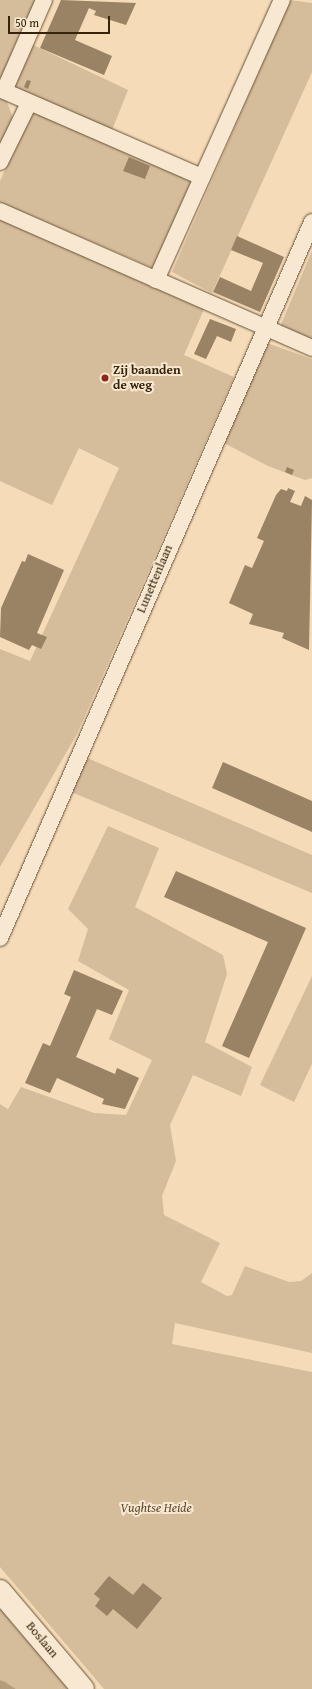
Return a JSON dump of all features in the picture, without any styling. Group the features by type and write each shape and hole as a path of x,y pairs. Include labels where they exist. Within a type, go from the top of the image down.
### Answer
{"main road":[{"name":"Boslaan","path":"0,1591 83,1689"}],"street":[{"path":"44,0 2,90 28,103 202,177"},
{"path":"156,280 282,0"},
{"path":"0,162 28,103"},
{"path":"0,211 312,348"},
{"name":"Lunettenlaan","path":"0,938 312,222"}],"green space":[{"path":"0,0 40,0 7,76 0,78"},
{"path":"290,0 312,3 312,72 212,293 172,272"},
{"path":"31,44 128,90 112,130 13,86"},
{"path":"0,97 6,99 13,118 0,146"},
{"path":"32,109 195,179 153,268 0,202 0,181"},
{"path":"0,219 205,307 184,355 234,377 77,734 0,867 0,649 30,661 119,468 79,448 52,505 0,481"},
{"path":"312,251 312,343 279,329"},
{"path":"267,343 312,359 312,478 305,480 268,466 222,442"},
{"path":"85,757 312,855 312,893 69,791"},
{"name":"Vughtse Heide","path":"108,826 159,848 135,907 223,955 227,974 205,1042 252,1067 241,1096 193,1075 170,1125 176,1161 162,1196 164,1215 220,1243 201,1282 227,1296 232,1295 245,1266 289,1282 301,1281 312,1273 312,1353 175,1323 172,1344 312,1372 312,1689 104,1689 0,1567 0,1104 8,1109 21,1087 94,1113 126,1115 152,1060 109,1039 129,990 78,961 88,929 68,909"},
{"path":"312,976 312,1064 294,1102 260,1085"},
{"path":"0,1599 75,1689 16,1689 0,1680"}],"shaded area":[{"path":"0,1680 5,1682 16,1689 0,1689"}],"building":[{"path":"61,0 136,3 126,25 94,15 96,11 89,8 75,40 112,56 104,75 40,48"},
{"path":"27,80 31,81 28,89 24,87"},
{"path":"129,157 150,166 145,179 123,171"},
{"path":"237,236 284,257 260,312 213,292 220,277 251,291 263,263 231,250"},
{"path":"210,319 236,329 231,342 217,336 206,359 194,354"},
{"path":"287,467 294,470 292,475 285,472"},
{"path":"288,488 295,491 290,502 301,506 305,496 312,500 309,650 282,638 284,633 249,624 253,614 229,603 245,565 252,568 264,541 257,538 276,495 281,489 287,491"},
{"path":"28,554 64,570 37,633 47,637 41,649 32,645 29,650 0,637 1,608 22,561 25,562"},
{"path":"223,762 312,801 312,832 212,788"},
{"path":"176,871 306,928 249,1058 222,1046 268,942 164,897"},
{"path":"74,970 123,991 112,1015 97,1009 76,1057 115,1074 117,1068 139,1078 125,1109 102,1104 104,1099 57,1078 50,1093 25,1083 43,1043 50,1046 71,997 64,994"},
{"path":"109,1576 133,1595 143,1583 162,1598 137,1629 113,1609 107,1616 95,1606 100,1599 94,1594"}],"place":[{"name":"Zij baanden de weg","path":"105,378"}]}
